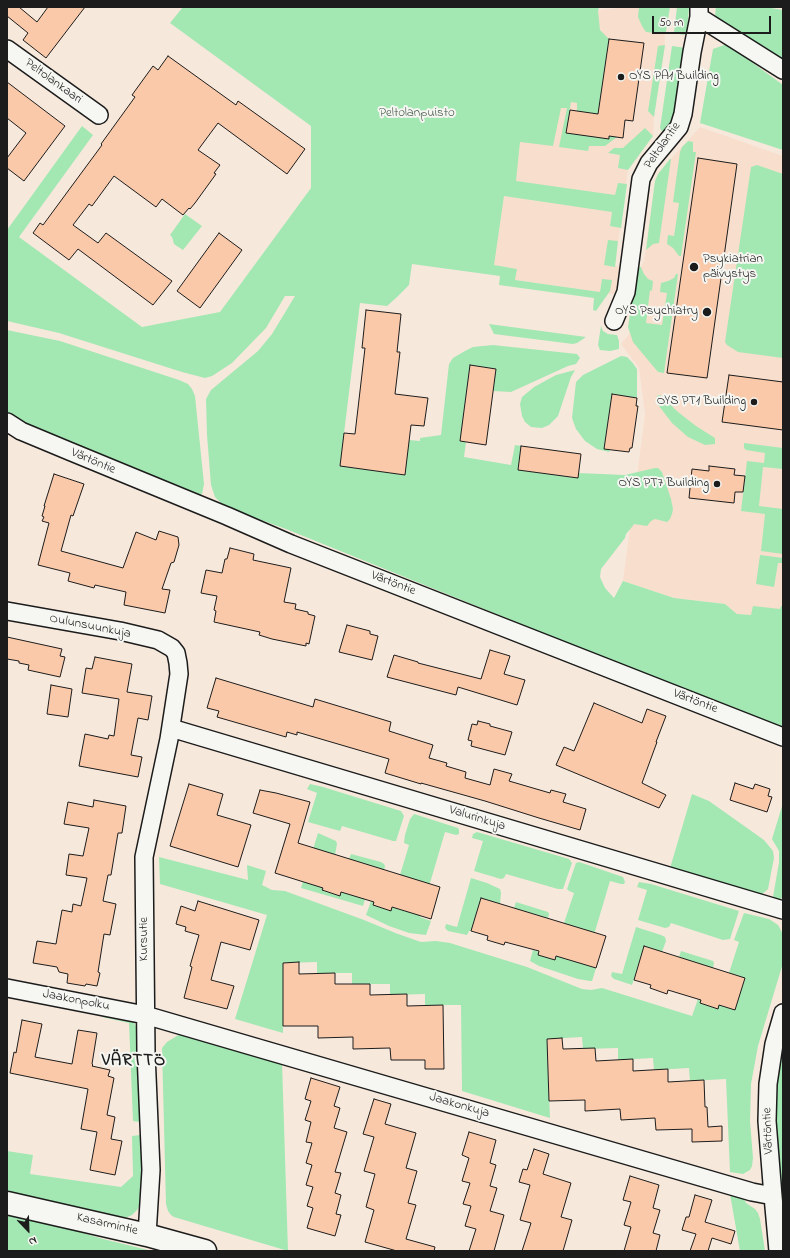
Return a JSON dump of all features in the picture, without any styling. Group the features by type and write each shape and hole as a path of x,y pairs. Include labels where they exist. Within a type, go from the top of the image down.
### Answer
{"street":[{"name":"Peltolantie","path":"614,321 626,292 641,179 649,163 679,127 683,114 699,12 783,70"},
{"name":"Peltolankaari","path":"7,48 99,115"},
{"name":"Värtöntie","path":"7,422 21,431 106,468 227,516 291,544 783,737"},
{"name":"Oulunsuunkuja","path":"7,611 120,631 158,640 172,648"},
{"name":"Kursutie","path":"147,1235 151,1170 145,1015 144,857 171,728 179,674 176,653 172,648"},
{"name":"Valurinkuja","path":"171,728 783,910"},
{"name":"Jaakonpolku","path":"7,988 145,1015"},
{"name":"Värtöntie","path":"778,1251 772,1196 767,1121 768,1084 774,1044 783,1013"},
{"name":"Jaakonkuja","path":"145,1015 748,1191 772,1196"},
{"name":"Kasarmintie","path":"7,1203 147,1235 205,1251"}],"shaded area":[{"name":"OYS Psychiatry","path":"628,7 664,7 665,45 654,117 653,136 628,170 615,266 636,269 641,267 644,261 655,181 658,174 667,163 700,127 783,156 783,618 737,614 725,604 674,598 623,581 645,415 639,368 621,344 630,333 628,327 632,297 515,280 488,264 513,87 564,14"}],"green space":[{"name":"Peltolanpuisto","path":"183,7 599,7 600,30 609,39 598,114 577,111 577,103 571,102 566,132 609,139 609,136 617,137 605,146 589,146 588,151 559,147 567,108 561,108 553,146 520,142 516,181 615,195 618,183 627,184 621,228 610,226 612,212 504,196 494,265 517,269 515,280 600,292 602,279 612,280 610,291 596,311 593,310 594,298 499,285 500,276 412,264 409,285 387,306 360,303 340,466 405,475 409,440 420,441 420,438 441,435 449,364 453,358 473,347 493,345 577,354 580,358 576,364 568,366 511,392 493,391 496,369 470,365 460,441 466,442 464,457 511,465 515,445 521,446 518,470 577,478 578,473 625,475 658,468 662,472 671,499 673,509 670,519 667,522 655,519 647,526 634,524 601,569 600,577 605,588 614,598 623,581 674,598 725,604 737,614 751,615 753,606 780,609 781,606 783,606 783,730 286,529 230,509 222,504 215,497 211,485 206,399 211,390 258,351 272,334 295,296 285,296 266,328 232,363 212,376 205,378 59,333 7,321 7,230 82,126 93,135 19,237 142,327 220,312 311,188 311,126 170,23"},
{"path":"639,7 670,7 666,32 664,34 646,32 638,17"},
{"path":"677,7 689,7 687,32 684,35 674,33"},
{"path":"716,7 765,7 783,10 783,61 726,25 715,16"},
{"path":"727,44 783,85 783,150 700,123 713,49"},
{"path":"665,45 654,117 648,111 658,46"},
{"path":"672,46 686,48 673,122 665,134 660,128"},
{"path":"645,128 653,136 628,170 618,168 620,155 608,153 614,148 623,148"},
{"path":"688,141 693,142 693,152 696,152 681,256 679,256 673,248 667,244 668,235 674,236 679,203 673,202 680,152 682,147"},
{"path":"670,159 659,243 653,244 646,250 655,181 658,174"},
{"path":"757,165 783,174 783,358 738,352 725,342 751,167"},
{"path":"185,214 202,226 183,250 174,244 170,235"},
{"path":"608,240 618,241 615,267 604,265"},
{"path":"640,267 648,279 653,281 652,291 650,290 646,323 662,325 667,293 660,292 661,283 674,278 676,274 678,274 664,373 658,372 633,342 628,327 637,269"},
{"path":"489,324 586,337 573,344 494,334"},
{"path":"601,326 603,331 608,334 617,335 619,349 610,351 600,350 598,345"},
{"path":"7,330 60,341 188,384 195,396 204,484 202,494 198,496 33,428 7,413"},
{"path":"621,356 627,357 637,369 637,398 612,394 604,448 610,450 609,452 597,449 585,441 576,429 572,418 576,382 583,375"},
{"path":"575,370 571,377 558,416 549,425 542,428 531,427 525,422 522,416 520,404 522,397 534,387 556,375"},
{"path":"660,395 678,412 715,438 715,444 705,445 688,437 672,423 656,402 657,396"},
{"path":"744,443 783,448 783,469 763,467 759,506 783,509 783,554 761,551 765,514 741,511 747,461 764,463 765,453 746,450 744,448"},
{"path":"760,555 783,558 783,563 778,563 774,587 756,584"},
{"path":"310,784 401,811 404,816 396,841 342,826 340,831 308,822 317,793 307,789"},
{"path":"692,794 709,801 764,840 773,851 774,858 768,889 761,895 670,868"},
{"path":"783,803 783,897 779,900 773,897 779,862 779,851 772,839"},
{"path":"414,814 458,828 459,830 459,834 456,835 445,832 420,917 431,921 426,935 409,933 389,926 366,915 371,901 374,902 373,905 390,911 392,907 408,912 400,875 409,845 404,843 405,835 410,819"},
{"path":"477,832 569,859 572,863 563,889 558,889 506,874 504,878 501,879 474,871 483,841 472,838 473,834"},
{"path":"318,833 336,841 337,844 335,855 323,891 340,896 341,892 365,899 363,906 301,888"},
{"path":"351,854 381,862 385,866 384,870 349,859"},
{"path":"159,857 248,880 247,865 266,871 262,885 272,890 285,891 421,942 436,941 450,943 527,967 582,989 591,990 602,988 692,1016 698,999 701,1000 700,1003 717,1009 719,1005 735,1010 745,978 729,973 739,942 734,940 744,913 769,919 778,925 783,934 783,963 758,1046 751,1084 750,1121 753,1158 750,1170 743,1174 730,1172 726,1079 690,1081 689,1068 654,1070 653,1058 618,1060 618,1048 583,1049 582,1037 547,1039 550,1118 462,1091 461,1005 425,1005 425,994 390,995 390,984 352,984 352,973 317,973 317,962 283,963 283,1033 235,1019 267,915 160,884"},
{"path":"579,862 623,877 625,882 624,884 621,884 610,881 585,965 596,968 592,981 578,979 539,966 530,961 533,950 539,952 538,955 555,960 556,956 572,961 564,923 574,893 567,889 576,863"},
{"path":"471,878 500,889 500,904 481,899 471,931 469,931 467,935 448,931 445,928 446,924 457,927"},
{"path":"639,882 651,884 739,911 730,939 723,940 671,923 669,927 665,928 638,920 647,890 637,887"},
{"path":"516,902 548,912 548,918 514,908"},
{"path":"636,927 661,935 665,937 666,941 662,952 644,947 632,985 614,979 611,976 612,972 622,974"},
{"path":"681,951 713,961 713,968 679,957"},
{"path":"103,1013 131,1020 135,1024 138,1033 141,1121 139,1122 133,1121 129,1023 102,1017"},
{"path":"180,1034 282,1062 288,1251 174,1217 168,1211 166,1204 162,1048 167,1042"},
{"path":"783,1042 783,1193 777,1161 774,1121 775,1085"},
{"path":"140,1135 142,1194 141,1203 132,1215 125,1218 114,1219 7,1196 7,1151 33,1155 30,1174 121,1187 133,1176 132,1136"},
{"path":"730,1194 743,1197 746,1203 758,1213 765,1251 740,1251"},
{"path":"7,1213 47,1222 103,1239 152,1251 7,1251"}],"building":[{"path":"7,7 19,7 37,22 48,7 85,7 46,58 23,40 28,33 7,16"},
{"name":"OYS PA1 Building","path":"609,39 644,43 633,121 625,120 623,138 609,136 609,139 566,133 570,110 598,114"},
{"path":"168,56 236,105 238,101 305,149 287,174 218,123 198,150 220,165 214,173 216,174 195,203 183,215 162,199 156,207 114,176 92,206 89,204 73,225 98,243 106,233 172,281 153,305 78,249 69,260 33,233 40,223 43,225 102,145 101,144 135,97 132,95 153,66 158,70"},
{"path":"7,82 65,126 24,181 7,168 7,158 26,133 7,118"},
{"path":"698,158 737,164 707,378 667,373"},
{"path":"219,233 242,250 200,308 177,291"},
{"path":"366,310 401,314 397,352 400,352 395,394 428,398 424,426 411,425 405,475 340,466 344,433 355,434 365,348 362,348"},
{"path":"470,365 496,369 486,445 460,441"},
{"name":"OYS PT1 Building","path":"729,375 783,382 783,430 722,422"},
{"path":"612,394 637,398 636,406 638,406 632,448 630,448 629,452 604,449"},
{"path":"521,446 581,454 578,478 518,470"},
{"name":"OYS PT7 Building","path":"709,466 735,469 734,475 745,476 743,492 735,492 734,503 689,498 692,469 709,471"},
{"path":"54,474 84,484 73,516 71,515 61,551 123,568 136,532 156,540 159,531 178,537 179,545 174,562 171,563 162,589 170,590 165,613 124,605 126,592 95,585 94,588 68,581 70,573 38,565 49,523 42,521 44,517 42,516"},
{"path":"230,548 254,554 253,560 291,568 284,602 296,604 295,609 308,612 308,614 315,616 309,644 306,643 306,646 272,639 259,635 260,632 214,622 216,611 214,610 217,596 201,593 206,570 222,573 225,559 227,559"},
{"path":"347,625 370,631 370,634 378,636 372,660 339,652"},
{"path":"7,637 62,649 60,656 65,657 60,677 28,670 29,665 19,663 19,661 7,659"},
{"path":"490,650 510,656 504,674 525,680 517,705 458,687 456,695 387,677 394,655 418,663 481,679"},
{"path":"95,657 132,664 127,692 152,696 148,720 138,718 131,755 142,757 138,777 79,766 85,734 108,739 109,735 114,736 119,699 82,693 86,668 92,669"},
{"path":"216,678 313,707 315,699 391,722 389,731 433,745 429,758 447,763 446,766 466,772 465,778 490,785 494,769 512,774 509,781 550,793 551,790 566,794 563,802 586,809 580,830 385,773 389,759 297,732 297,735 287,732 286,737 217,717 219,711 207,708"},
{"path":"51,685 72,689 68,717 47,714"},
{"path":"594,703 642,723 647,709 666,716 642,783 666,795 659,808 556,765 564,747 574,751"},
{"path":"478,721 512,732 505,755 471,746 472,741 468,740 472,724 477,725"},
{"path":"735,783 753,789 755,784 770,789 768,796 772,797 767,812 730,800"},
{"path":"189,784 223,794 217,815 251,825 238,867 170,846"},
{"path":"260,790 310,802 298,843 440,887 431,919 392,907 391,911 373,905 374,902 341,892 340,896 322,890 323,888 275,873 290,824 253,813"},
{"path":"94,800 126,806 122,833 118,833 111,875 108,875 103,901 116,904 110,935 104,934 98,972 100,973 97,986 86,984 85,986 67,983 68,974 59,972 57,967 33,963 37,941 56,944 62,910 72,912 73,904 81,906 87,878 66,875 69,854 83,856 89,828 64,824 68,802 93,807"},
{"path":"481,898 606,936 596,968 556,956 555,960 538,955 539,951 505,942 504,945 487,940 488,936 471,931"},
{"path":"198,901 259,920 250,950 221,942 211,980 234,986 227,1009 184,998 192,967 190,966 199,935 185,931 186,927 176,924 181,906 195,911"},
{"path":"644,946 745,978 735,1010 719,1005 718,1009 700,1003 701,1000 668,990 667,994 650,988 651,985 634,980"},
{"path":"299,962 299,974 335,973 335,984 370,984 370,995 407,994 407,1006 443,1005 444,1069 425,1069 425,1060 391,1060 390,1048 353,1049 353,1037 318,1038 318,1026 283,1026 283,963"},
{"path":"22,1020 42,1024 35,1057 72,1064 78,1030 97,1033 92,1066 110,1070 108,1076 114,1078 107,1115 115,1117 111,1139 122,1141 115,1175 90,1170 97,1132 81,1129 88,1089 10,1073 14,1052 16,1053"},
{"path":"562,1038 563,1049 595,1048 596,1061 633,1059 633,1071 668,1069 668,1082 704,1080 705,1107 707,1107 708,1127 722,1126 722,1141 692,1142 692,1129 656,1130 655,1118 621,1120 620,1109 585,1111 585,1100 549,1101 547,1039"},
{"path":"311,1078 340,1087 334,1106 340,1108 334,1128 347,1132 335,1172 341,1173 335,1193 341,1195 336,1214 341,1215 335,1236 307,1228 313,1208 307,1206 313,1187 306,1185 312,1165 306,1163 312,1143 306,1142 311,1122 305,1120 311,1101 305,1099"},
{"path":"374,1099 391,1104 385,1124 416,1133 406,1168 417,1171 408,1203 416,1205 406,1239 435,1247 434,1251 397,1251 365,1242 374,1210 366,1207 375,1174 364,1171 374,1137 363,1134"},
{"path":"469,1132 496,1140 490,1163 496,1165 490,1186 497,1188 490,1211 504,1215 494,1251 469,1251 476,1229 465,1226 471,1206 463,1204 470,1183 462,1181 469,1158 462,1155"},
{"path":"534,1149 549,1154 543,1174 571,1183 561,1217 572,1220 563,1251 522,1251 531,1223 520,1220 530,1185 519,1182 523,1169 527,1170"},
{"path":"630,1176 659,1185 653,1208 660,1210 653,1233 660,1235 656,1251 624,1251 631,1227 624,1225 631,1202 623,1200"},
{"path":"695,1195 712,1200 705,1222 735,1231 731,1244 712,1238 708,1251 690,1251 696,1234 682,1230 686,1217 689,1217"}],"place":[{"name":"OYS PA1 Building","path":"621,77"},
{"name":"Psykiatrian päivystys","path":"694,267"},
{"name":"OYS Psychiatry","path":"707,312"},
{"name":"OYS PT1 Building","path":"754,402"},
{"name":"OYS PT7 Building","path":"717,484"}],"district":[{"name":"VÄRTTÖ","path":"134,1062"}]}
